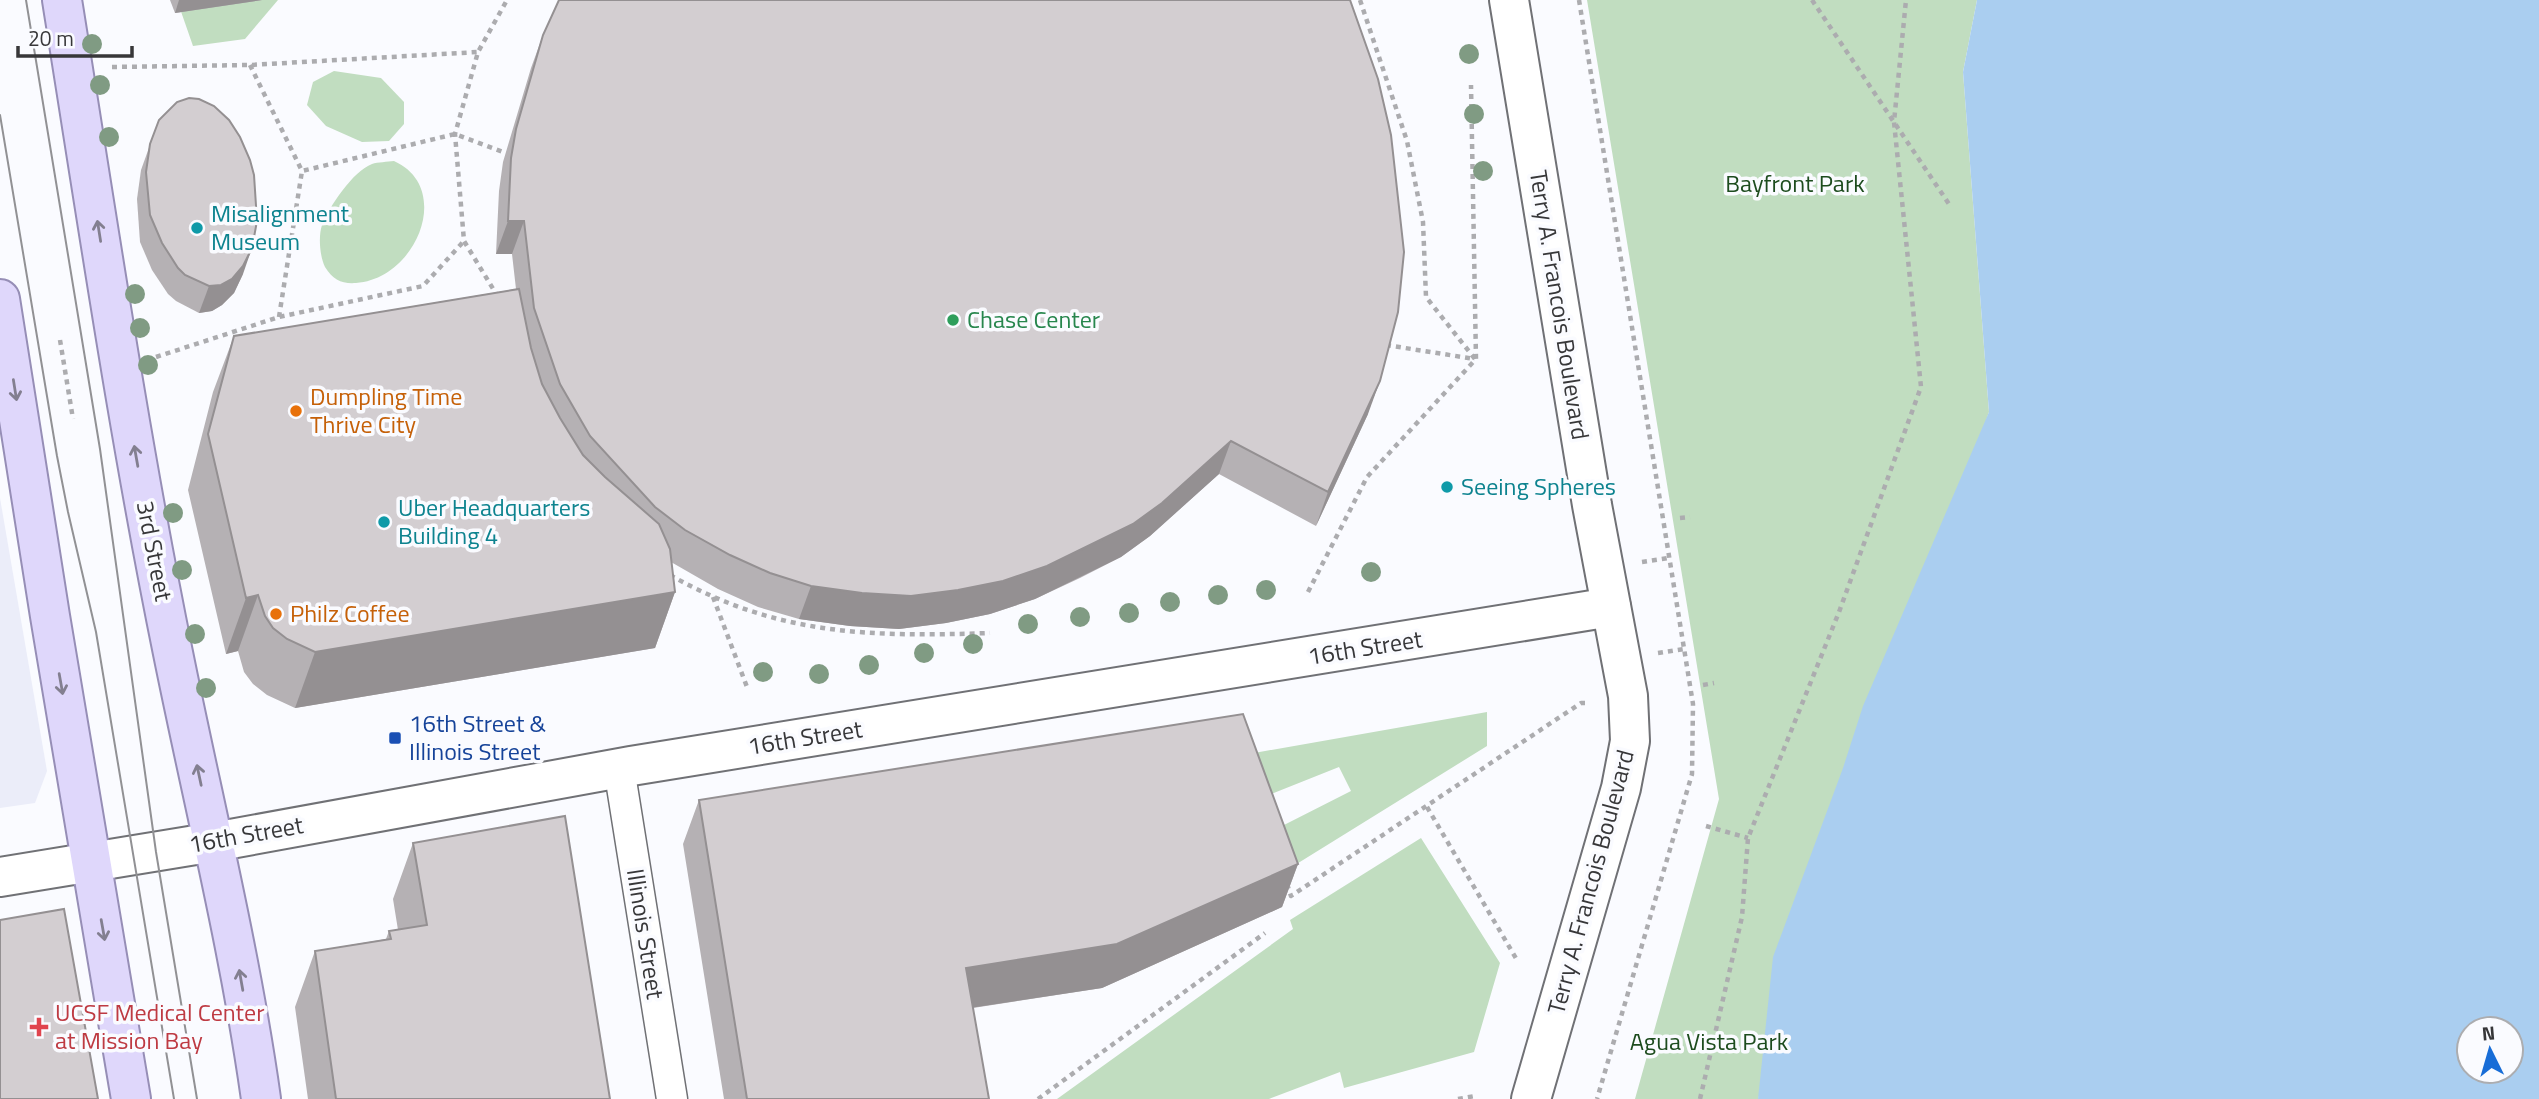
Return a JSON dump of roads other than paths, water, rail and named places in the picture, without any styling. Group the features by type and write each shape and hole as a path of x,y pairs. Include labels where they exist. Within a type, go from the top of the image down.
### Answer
{"main road":[{"name":"3rd Street","path":"62,0 131,431 173,654 232,928 261,1099"},
{"path":"0,299 131,1099"}],"street":[{"name":"Terry A. Francois Boulevard","path":"1509,0 1592,505 1628,696 1630,741 1621,788 1531,1099"},
{"name":"16th Street","path":"0,877 214,842 620,768 1611,607"},
{"name":"Illinois Street","path":"620,768 672,1099"}],"water":[{"path":"1977,0 2539,0 2539,1099 1758,1099 1773,957 1843,768 1863,706 1989,412 1963,72"}],"tram line":[{"path":"26,0 100,449 156,852 197,1099"},
{"path":"0,115 57,456 96,632 174,1099"}],"place":[{"name":"Misalignment Museum","path":"197,228"},
{"name":"Chase Center","path":"953,320"},
{"name":"Dumpling Time Thrive City","path":"296,411"},
{"name":"Seeing Spheres","path":"1447,487"},
{"name":"Uber Headquarters Building 4","path":"384,522"},
{"name":"Philz Coffee","path":"276,614"},
{"name":"16th Street & Illinois Street","path":"395,738"},
{"name":"UCSF Medical Center at Mission Bay","path":"39,1027"}],"park label":[{"name":"Bayfront Park","path":"1795,184"},
{"name":"Agua Vista Park","path":"1709,1042"}]}
